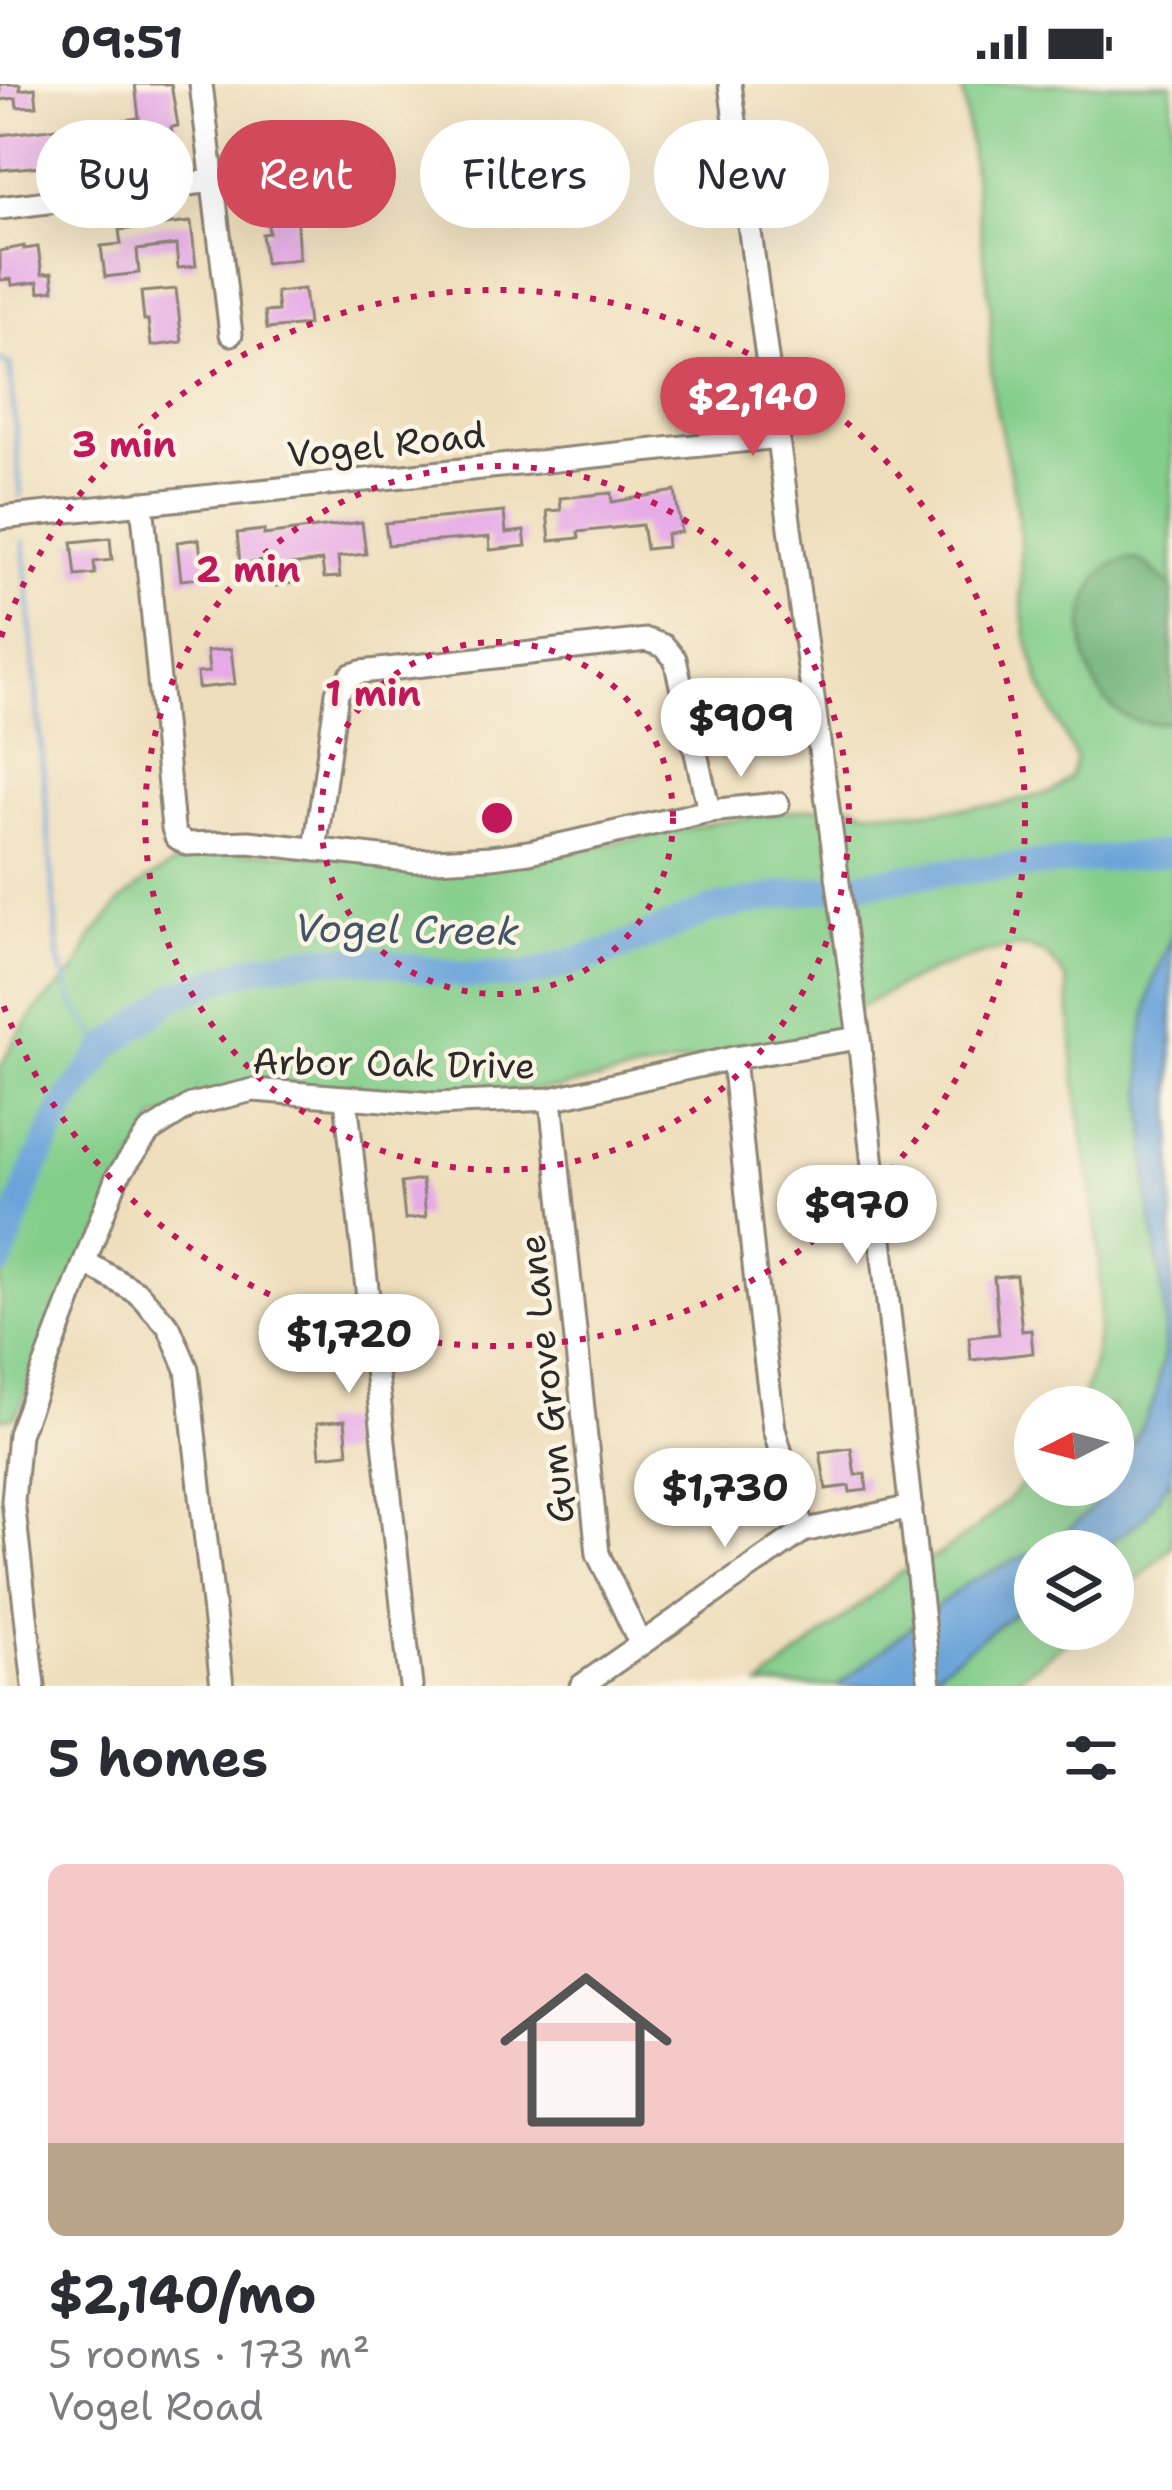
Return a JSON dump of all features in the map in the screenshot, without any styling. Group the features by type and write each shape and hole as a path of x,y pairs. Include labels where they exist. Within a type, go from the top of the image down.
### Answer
{"street":[{"path":"200,84 231,334"},
{"path":"730,84 860,1038 930,1686"},
{"path":"0,208 213,181"},
{"name":"Vogel Road","path":"0,518 779,437"},
{"path":"142,502 176,837 187,844 249,842 416,861 491,857 710,812 778,805"},
{"path":"315,850 337,693 351,675 647,640 664,646 675,659 710,812"},
{"name":"Arbor Oak Drive","path":"34,1686 13,1501 19,1434 117,1177 148,1132 191,1105 253,1090 436,1104 551,1099 733,1058 860,1038"},
{"path":"733,1058 774,1429 802,1532"},
{"path":"346,1099 411,1686"},
{"name":"Gum Grove Lane","path":"551,1099 598,1554 640,1643"},
{"path":"85,1262 139,1292 169,1327 188,1370 222,1686"},
{"path":"580,1686 802,1532 911,1508"}],"green space":[{"path":"962,84 1172,84 1172,1546 1134,1583 1134,1530 1014,1530 1014,1650 1056,1650 1007,1686 760,1686 899,1573 937,1556 1014,1493 1014,1506 1134,1506 1134,1386 1086,1386 1098,1331 1099,1252 1067,983 1050,959 1024,948 968,958 911,980 840,1019 832,1033 558,1088 447,1097 274,1085 155,1119 16,1416 0,1419 0,1068 36,1010 77,969 90,940 121,901 177,862 193,855 229,852 523,861 813,808 854,805 863,810 917,812 997,805 1049,793 1070,777 1076,759 1041,686 1026,635 1020,532 994,399 991,312"},
{"path":"1128,559 1142,561 1172,587 1172,721 1139,722 1114,708 1096,684 1086,655 1083,623 1090,594 1104,571"}],"water":[{"path":"1172,935 1172,1476 1144,1518 1128,1530 1067,1530 1094,1506 1134,1506 1134,1442 1154,1401 1164,1354 1164,1303 1149,1198 1141,1044 1152,984"},
{"path":"1014,1561 1014,1614 917,1686 837,1686 965,1584"}],"building":[{"path":"0,84 20,84 20,90 35,88 37,106 17,107 16,98 0,100"},
{"path":"135,84 171,84 177,120 123,120 139,118"},
{"path":"36,131 36,167 0,170 0,135"},
{"path":"192,228 196,266 178,268 176,245 137,250 139,273 105,277 101,246 121,244 119,230"},
{"path":"268,228 297,228 299,259 265,263 262,234 269,233"},
{"path":"38,247 42,274 52,273 54,290 39,292 38,282 12,285 11,279 0,280 0,251"},
{"path":"176,289 182,342 151,346 141,292"},
{"path":"304,289 308,325 267,329 265,312 278,311 276,292"},
{"path":"675,491 681,532 666,534 667,547 646,549 642,525 578,532 579,538 550,541 547,511 561,510 560,498 611,493 612,502"},
{"path":"504,512 506,533 524,531 526,546 490,550 489,537 388,545 385,523"},
{"path":"362,522 366,554 338,557 340,577 324,578 322,561 290,565 292,583 276,586 272,560 240,564 237,533 264,530 264,535"},
{"path":"110,538 112,560 94,562 95,574 76,576 72,542"},
{"path":"199,539 201,557 214,556 216,576 181,580 177,542"},
{"path":"231,649 235,684 198,688 197,673 209,672 207,651"},
{"path":"422,1180 426,1217 405,1219 401,1183"},
{"path":"1016,1275 1022,1331 1031,1330 1033,1353 971,1360 969,1337 999,1334 994,1277"},
{"path":"345,1420 348,1453 320,1456 317,1423"},
{"path":"851,1448 855,1475 865,1474 867,1490 826,1489 820,1452"}],"waterway":[{"path":"0,360 10,365 21,497"},
{"path":"24,542 59,960 75,1007 106,1048"},
{"name":"Vogel Creek","path":"0,1263 31,1175 63,1108 106,1048 178,994 258,966 311,958 372,960 459,975 523,976 612,951 710,910 788,894 935,873 1172,853"}]}
